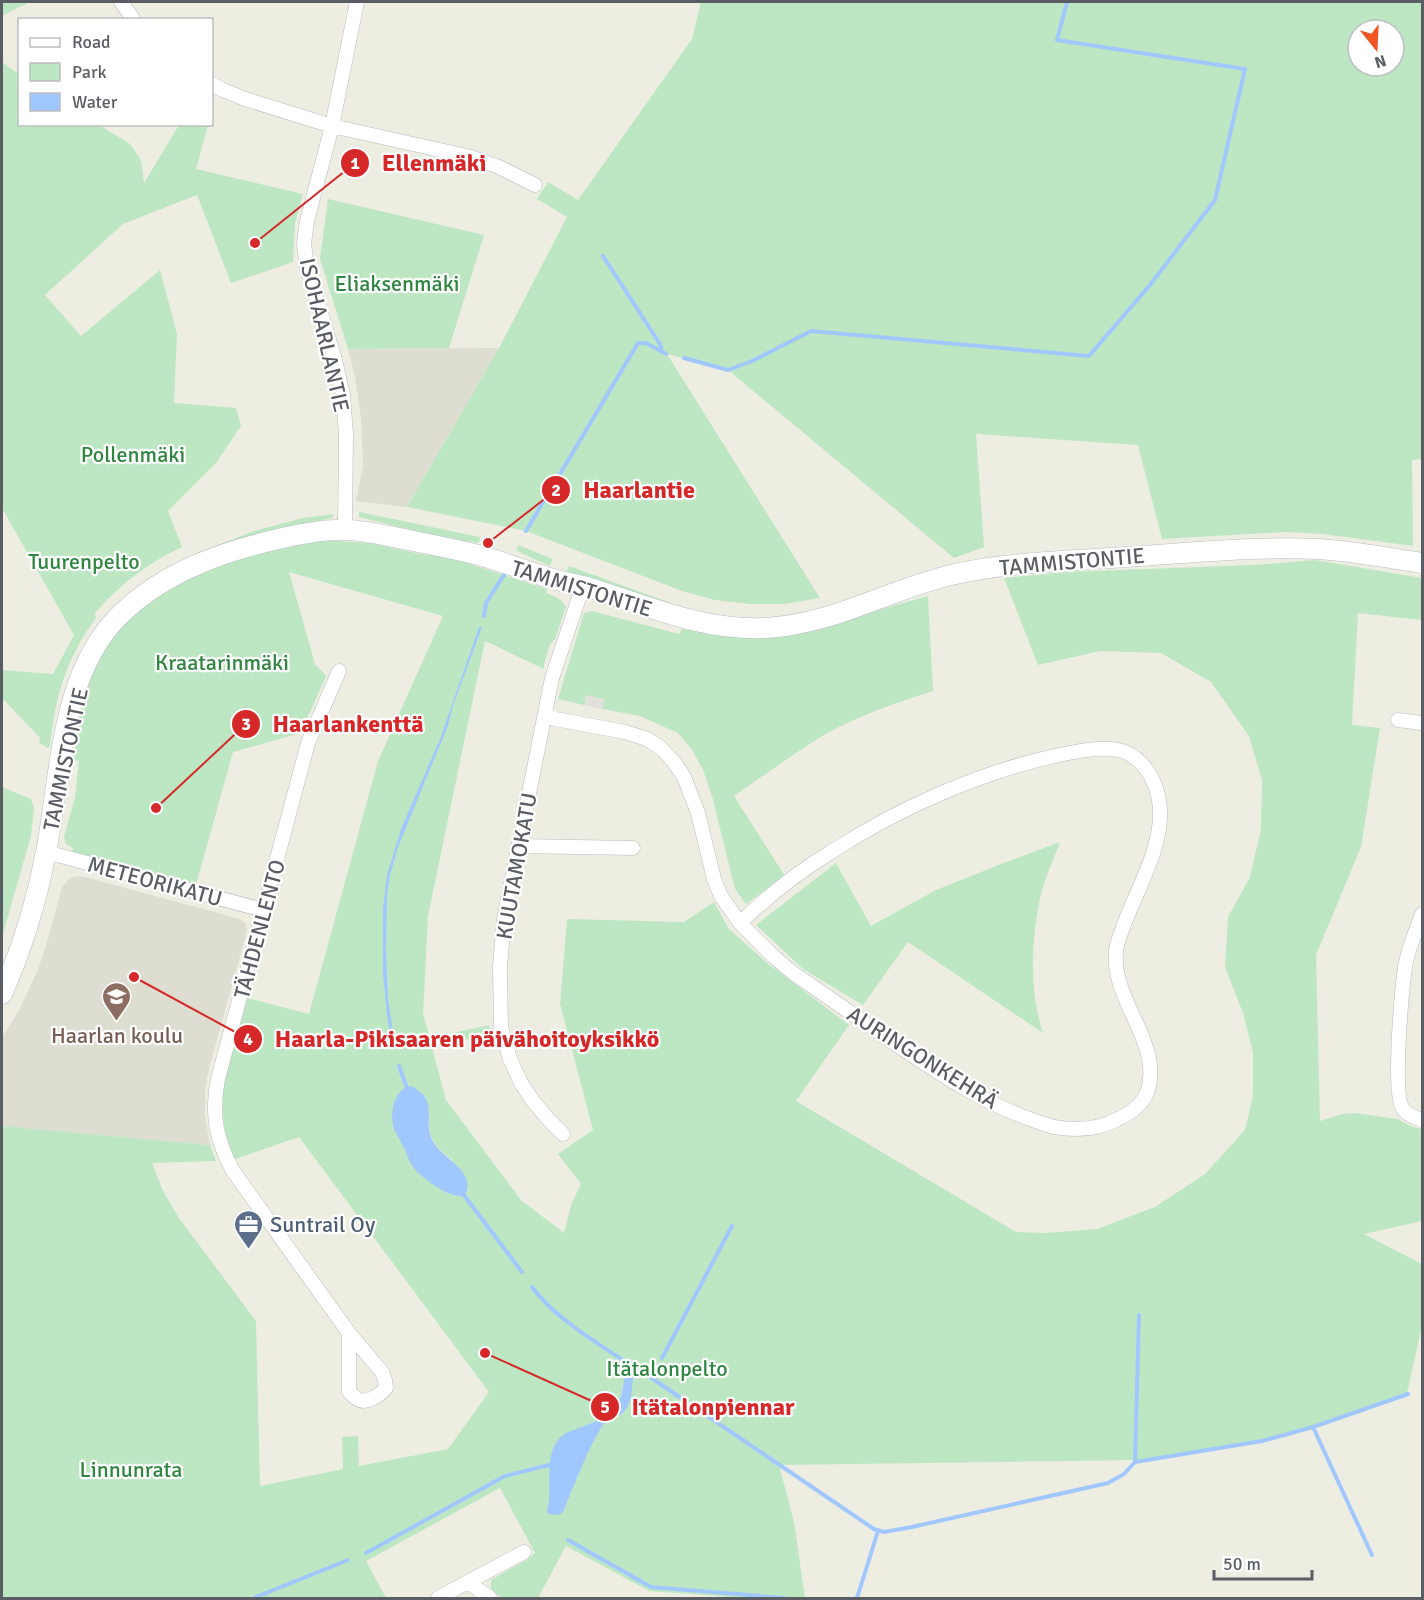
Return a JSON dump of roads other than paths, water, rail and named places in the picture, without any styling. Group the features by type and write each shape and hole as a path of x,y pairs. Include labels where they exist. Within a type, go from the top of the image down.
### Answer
{"street":[{"path":"121,2 133,18"},
{"name":"ISOHAARLANTIE","path":"345,530 346,434 343,395 307,268 305,232 332,126 357,2"},
{"path":"213,84 244,99 332,126 471,157 499,167 535,185"},
{"name":"TAMMISTONTIE","path":"2,994 14,967 46,852 64,739 74,695 100,638 120,615 154,586 194,565 255,544 306,533 345,530 392,537 486,557 667,614 714,625 764,628 792,625 831,616 926,582 1000,566 1262,548 1323,549 1422,563"},
{"name":"KUUTAMOKATU","path":"562,1134 520,1083 510,1059 501,1027 500,966 504,919 556,664 583,586"},
{"name":"TÄHDENLENTO","path":"339,671 308,743 218,1079 214,1109 217,1131 233,1171 349,1333 382,1372 386,1388 372,1399 363,1401 357,1399 349,1391 349,1333"},
{"name":"AURINGONKEHRÄ","path":"545,717 625,732 646,739 661,748 684,777 698,813 714,879 721,896 740,923 793,973 936,1071 1013,1113 1052,1127 1091,1129 1109,1124 1138,1107 1147,1093 1149,1068 1147,1051 1122,990 1115,959 1117,945 1153,854 1158,834 1159,800 1154,783 1146,769 1124,751 1093,749 1040,759 978,778 916,805 873,826 830,852 784,884 740,923"},
{"path":"1398,720 1422,723"},
{"path":"518,846 633,848"},
{"name":"METEORIKATU","path":"46,852 263,910"},
{"path":"1422,914 1406,965 1398,1054 1399,1100 1403,1110 1422,1120"},
{"path":"438,1599 524,1552"},
{"path":"468,1582 490,1599"}],"water":[{"path":"479,627 482,627 447,728 398,847 390,875 387,894 386,950 388,998 394,1040 391,1041 383,974 383,908 387,875 401,829 440,739"},
{"path":"411,1086 426,1099 430,1135 434,1143 458,1167 467,1181 464,1196 451,1194 436,1187 417,1172 409,1161 394,1129 392,1117 394,1103 400,1092"},
{"path":"624,1363 634,1369 630,1402 623,1412 602,1426 563,1512 558,1515 549,1514 547,1511 549,1467 552,1451 560,1437 602,1418 616,1406 623,1388"}],"waterway":[{"path":"684,358 728,370 752,361 811,331 1089,356 1150,285 1215,200 1245,69 1057,40 1067,2"},
{"path":"603,256 660,344 662,352"},
{"path":"526,531 638,343 646,343 666,354"},
{"path":"484,616 486,603 504,575"},
{"path":"399,1066 408,1091"},
{"path":"463,1194 522,1272"},
{"path":"662,1358 732,1226"},
{"path":"532,1287 567,1322 638,1370"},
{"path":"1135,1462 1139,1315"},
{"path":"651,1377 653,1379 658,1366"},
{"path":"653,1379 874,1529 884,1532 1108,1483 1124,1474 1135,1462 1262,1441 1313,1427 1408,1394"},
{"path":"1313,1427 1372,1555"},
{"path":"366,1553 505,1476 549,1465"},
{"path":"857,1598 878,1531"},
{"path":"568,1540 651,1587 784,1598"},
{"path":"254,1598 348,1560"}],"place":[{"name":"Ellenmäki","path":"255,243"},
{"name":"Haarlantie","path":"488,543"},
{"name":"Haarlankenttä","path":"156,808"},
{"name":"Haarla-Pikisaaren päivähoitoyksikkö","path":"134,977"},
{"name":"Haarlan koulu","path":"117,1022"},
{"name":"Suntrail Oy","path":"249,1250"},
{"name":"Itätalonpiennar","path":"485,1353"}],"park label":[{"name":"Eliaksenmäki","path":"397,283"},
{"name":"Pollenmäki","path":"133,454"},
{"name":"Tuurenpelto","path":"84,561"},
{"name":"Kraatarinmäki","path":"222,662"},
{"name":"Itätalonpelto","path":"667,1368"},
{"name":"Linnunrata","path":"131,1469"}]}
